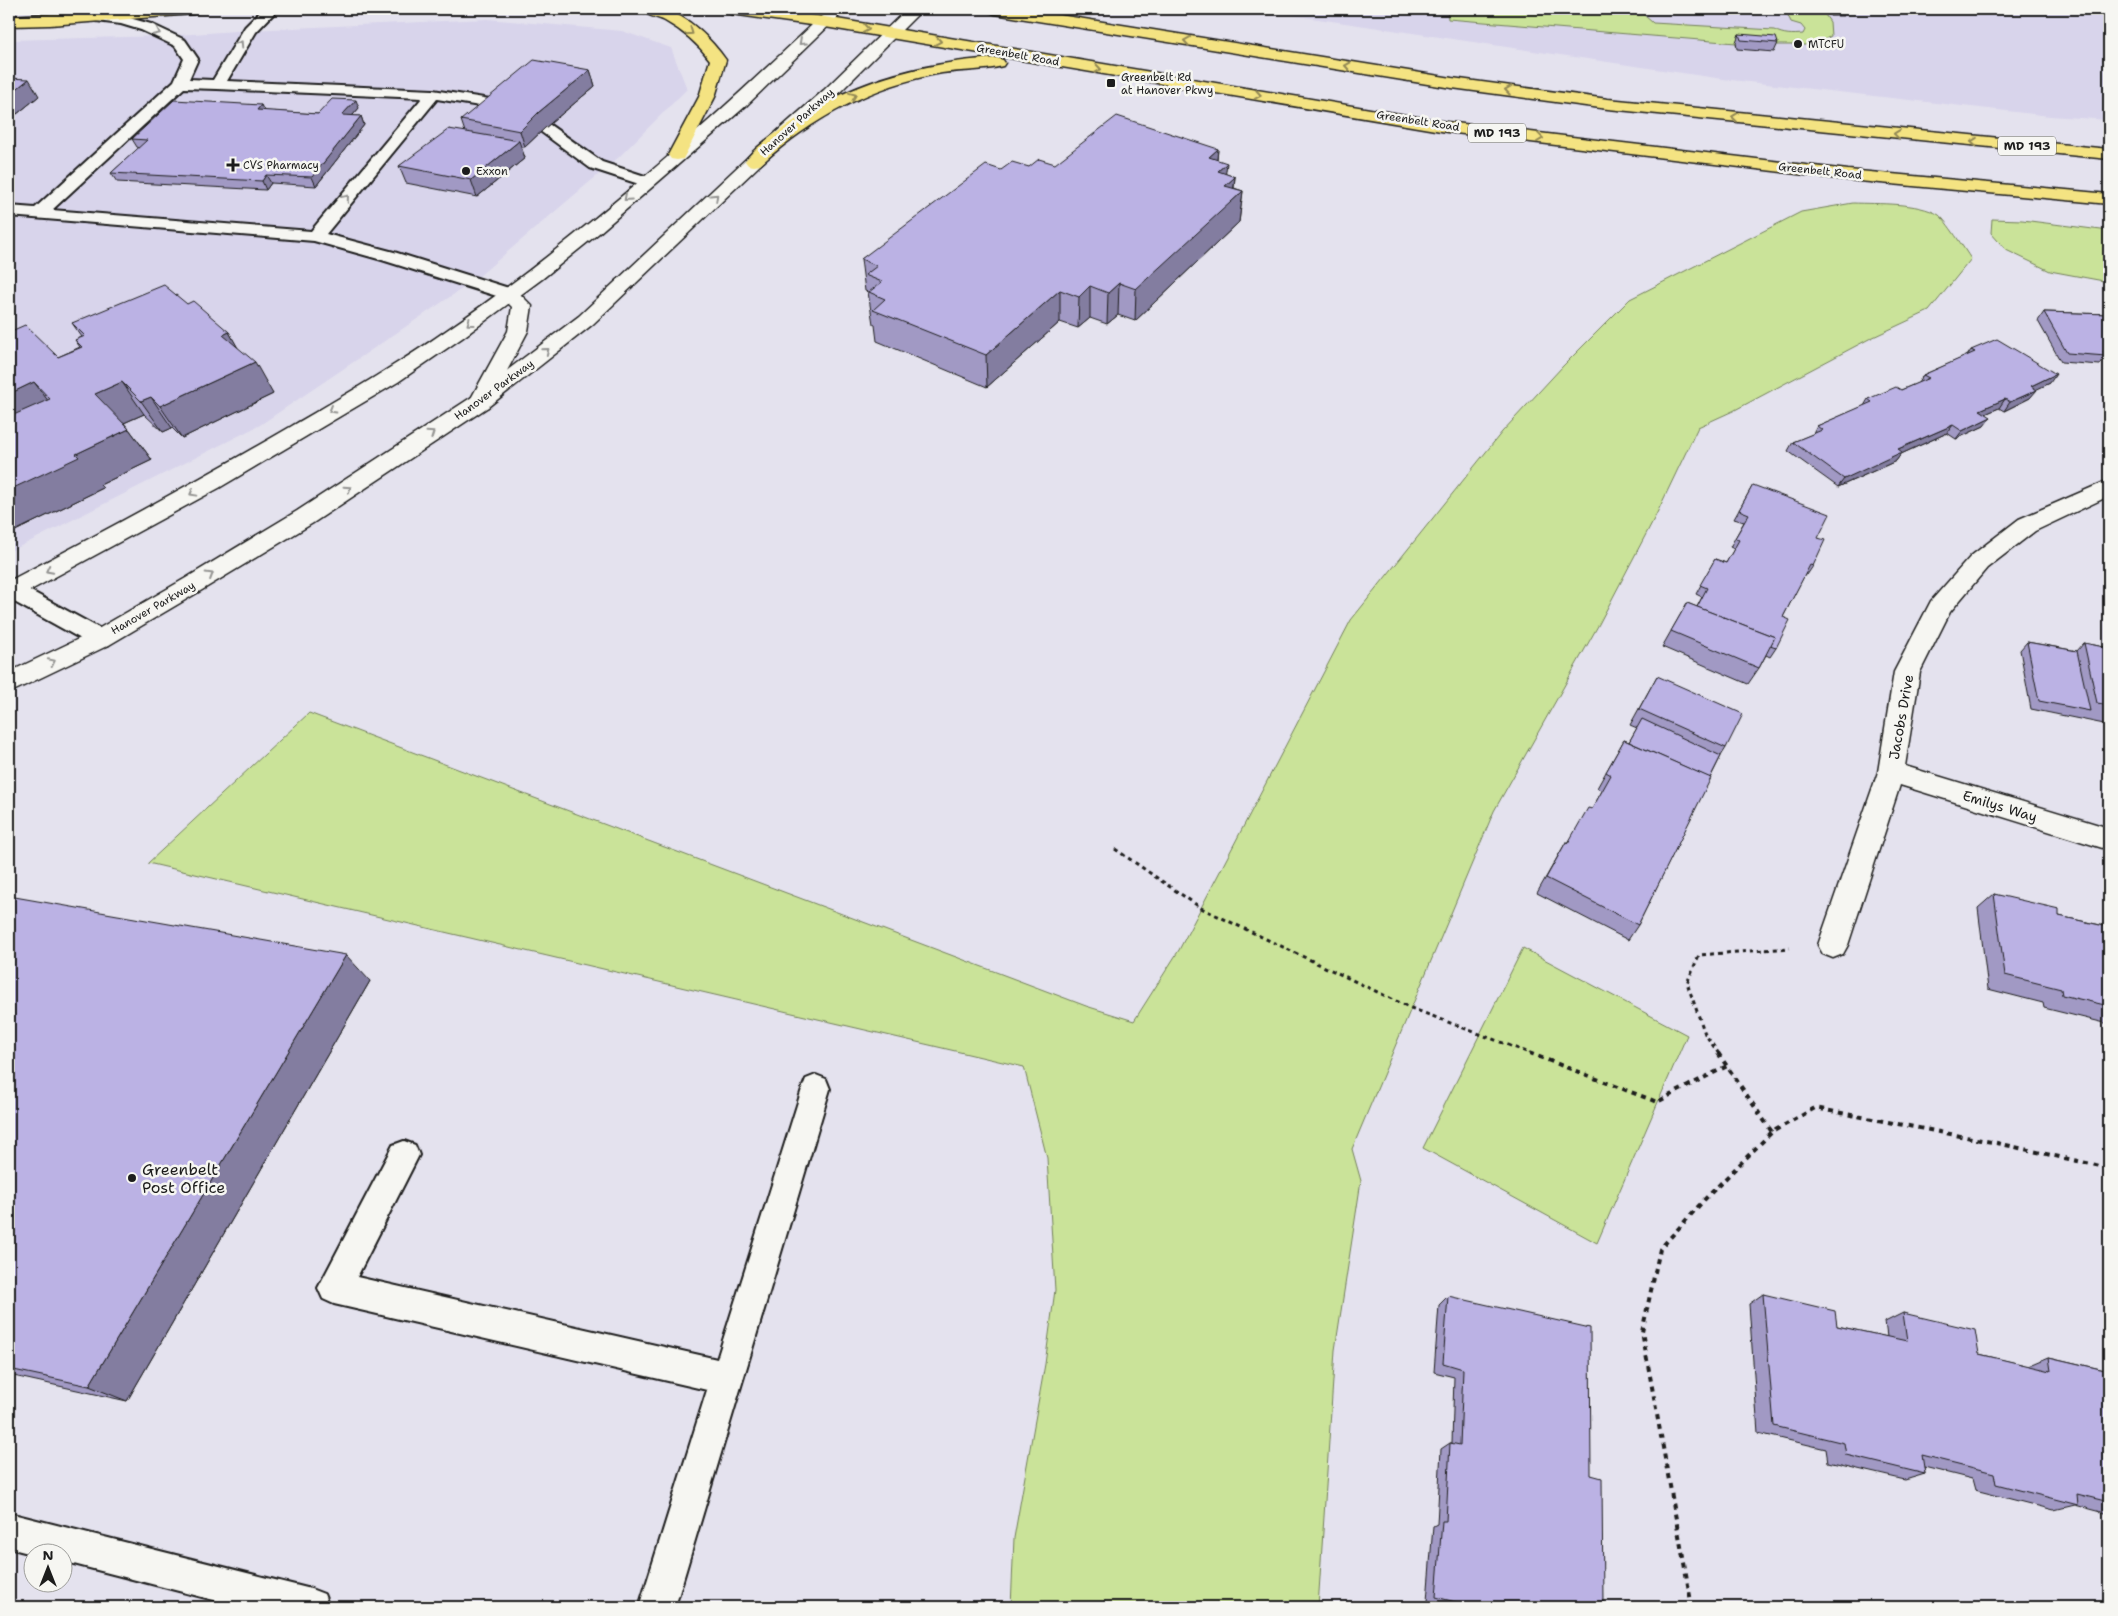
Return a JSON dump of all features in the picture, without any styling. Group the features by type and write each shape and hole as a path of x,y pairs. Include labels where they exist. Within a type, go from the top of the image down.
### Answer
{"main road":[{"path":"51,15 64,9"},
{"path":"9,22 51,15 93,17 193,9"},
{"path":"648,9 664,14 698,37 710,48 718,60 716,74 677,155"},
{"name":"Greenbelt Road","path":"732,9 825,22 1456,128 1848,175 2109,199"},
{"name":"MD 193","path":"995,9 1452,83 1608,104 2109,154"},
{"path":"754,161 784,135 844,100 912,74 952,66 977,64 1063,63"}],"street":[{"path":"9,590 107,540 211,483 391,377 455,334 592,229 645,181 740,101 838,9"},
{"name":"Hanover Parkway","path":"9,683 100,639 305,517 480,402 586,320 830,92 915,9"},
{"path":"480,402 518,331 522,306 509,294"},
{"name":"Jacobs Drive","path":"1833,945 1891,772 1907,672 1940,607 1979,562 2027,524 2109,487"},
{"name":"Emilys Way","path":"1891,772 2109,839"}],"lane":[{"path":"218,85 250,30 271,9"},
{"path":"39,213 180,83 191,59 180,43 146,27 122,20 93,17"},
{"path":"180,83 433,94 467,98 504,106"},
{"path":"315,236 433,94"},
{"path":"545,128 596,165 645,181"},
{"path":"9,211 315,236 388,256 509,294"},
{"path":"9,590 100,639"},
{"path":"656,1607 816,1089"},
{"path":"404,1155 334,1288 728,1378"},
{"path":"9,1530 310,1607"}],"path":[{"path":"1115,849 1201,908 1411,1008 1657,1102 1728,1066"},
{"path":"1772,1132 1705,1034 1687,983 1699,955 1833,945"},
{"path":"1692,1607 1642,1332 1660,1249 1704,1199 1772,1132 1815,1108 1997,1143 2109,1168"}],"shaded area":[{"name":"MTCFU","path":"1250,9 2109,9 2109,120 2050,116 1723,79"},
{"path":"487,19 622,31 671,48 687,89 619,157 472,282 260,425 9,552 9,40 164,36"}],"green space":[{"path":"1447,9 1641,9 1644,15 1653,23 1774,30 1785,34 1803,34 1805,30 1801,25 1791,22 1785,9 1821,9 1830,22 1831,36 1815,45 1760,45 1448,19"},
{"path":"1853,203 1897,204 1920,208 1939,215 1971,259 1929,311 1869,339 1733,411 1698,427 1656,515 1599,624 1494,811 1352,1149 1361,1181 1335,1350 1318,1607 1011,1607 1014,1538 1045,1364 1055,1290 1047,1158 1024,1067 148,863 309,713 1086,1006 1134,1021 1179,950 1351,620 1502,432 1563,366 1630,299 1801,212"},
{"path":"1992,219 2022,220 2109,231 2109,282 2050,271 2006,250 1991,233"},
{"path":"1523,948 1687,1035 1597,1243 1423,1148"}],"building":[{"path":"1739,34 1776,37 1778,43 1741,40"},
{"path":"534,60 590,70 539,112 520,131 461,120"},
{"path":"9,78 29,79 9,95"},
{"name":"CVS Pharmacy","path":"332,99 356,100 342,115 361,116 312,177 266,175 262,181 111,173 147,140 132,139 174,100 261,105 257,110 318,114"},
{"path":"1117,116 1218,149 1209,157 1227,163 1218,171 1235,177 1225,186 1243,191 1136,289 1119,283 1108,293 1090,286 1079,297 1060,290 986,355 873,310 885,299 869,292 882,282 865,275 877,266 861,259 986,165 1001,170 1012,162 1029,167 1039,159 1055,164"},
{"path":"449,129 519,141 471,180 399,166"},
{"path":"164,285 187,304 193,301 229,332 223,335 255,362 160,406 151,397 141,401 122,382 95,394 129,429 76,454 79,457 9,490 9,417 50,399 34,382 9,394 9,332 25,325 58,357 82,347 75,340 85,336 72,323"},
{"path":"2044,312 2109,314 2109,351 2103,351 2106,356 2067,353"},
{"path":"1997,339 2056,374 2031,386 2037,390 2010,402 2005,399 1980,410 1991,417 1962,431 1953,425 1898,449 1902,452 1844,479 1793,442 1822,430 1817,426 1872,402 1868,399 1896,387 1901,390 1929,378 1923,375 1975,352 1971,350"},
{"path":"1753,485 1830,514 1818,538 1825,540 1813,566 1810,565 1783,617 1790,620 1776,648 1770,646 1775,637 1697,607 1707,588 1700,585 1715,559 1726,563 1739,540 1735,538 1749,514 1739,510"},
{"path":"1687,603 1775,637 1759,668 1671,631"},
{"path":"2027,642 2077,651 2090,711 2039,701"},
{"path":"2084,643 2109,648 2109,705 2097,703"},
{"path":"1657,676 1743,714 1726,748 1639,709"},
{"path":"1642,719 1721,756 1710,778 1629,742"},
{"path":"1624,740 1711,778 1638,925 1546,878 1588,808 1592,809 1611,775 1606,772"},
{"path":"1994,894 2059,909 2059,916 2109,927 2109,1006 2062,995 2061,989 2005,975"},
{"name":"Greenbelt Post Office","path":"9,896 346,955 89,1386 9,1369"},
{"path":"1763,1294 1835,1311 1837,1326 1907,1341 1903,1313 1975,1330 1979,1354 2051,1371 2049,1357 2109,1371 2109,1502 2077,1494 2078,1505 1996,1484 1994,1473 1922,1455 1925,1474 1846,1455 1844,1443 1774,1426"},
{"path":"1448,1296 1590,1328 1591,1475 1602,1478 1603,1607 1475,1607 1436,1597 1442,1521 1446,1521 1450,1443 1460,1445 1463,1369 1443,1363"}],"place":[{"name":"MTCFU","path":"1798,44"},
{"name":"Greenbelt Rd at Hanover Pkwy","path":"1111,83"},
{"name":"CVS Pharmacy","path":"233,165"},
{"name":"Exxon","path":"466,171"},
{"name":"Greenbelt Post Office","path":"132,1178"}]}
